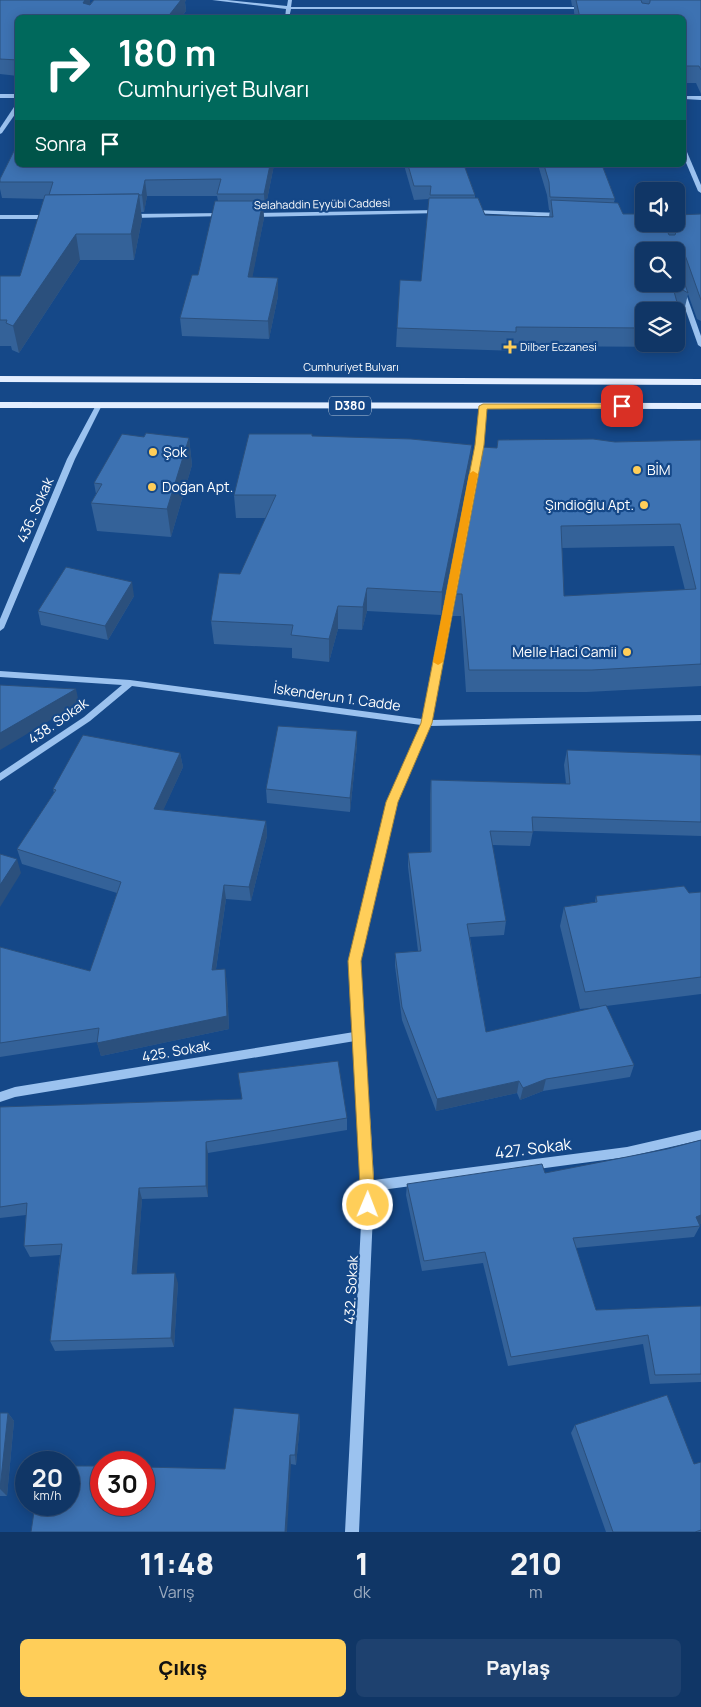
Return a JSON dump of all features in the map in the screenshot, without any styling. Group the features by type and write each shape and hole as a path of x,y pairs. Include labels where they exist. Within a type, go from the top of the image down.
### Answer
{"main road":[{"name":"Cumhuriyet Bulvarı","path":"0,379 701,382"},
{"name":"D380","path":"0,405 701,406"}],"street":[{"path":"214,0 289,8 594,8"},
{"path":"288,15 290,0"},
{"path":"436,0 439,8"},
{"path":"473,0 475,8"},
{"path":"0,96 15,96"},
{"path":"686,98 701,98"},
{"path":"0,132 15,110"},
{"path":"686,157 701,191"},
{"name":"Selahaddin Eyyübi Caddesi","path":"246,215 443,212"},
{"path":"463,212 568,215"},
{"name":"Selahaddin Eyyübi Caddesi","path":"128,216 236,215"},
{"path":"0,217 59,217"},
{"path":"682,292 701,346"},
{"name":"436. Sokak","path":"0,628 71,459 99,405"},
{"name":"432. Sokak","path":"352,1532 369,1186 358,1036 355,961 392,802 426,723 479,445 483,406"},
{"name":"İskenderun 1. Cadde","path":"0,674 130,683 426,723 701,718"},
{"name":"438. Sokak","path":"0,778 87,719 130,683"},
{"name":"425. Sokak","path":"0,1097 35,1089 358,1036"},
{"name":"427. Sokak","path":"369,1186 627,1152 701,1135"}],"building":[{"path":"0,0 85,0 83,3 90,5 94,0 181,0 170,14 182,15 15,15 15,60 0,59"},
{"path":"576,0 641,0 642,3 649,4 650,0 701,0 701,70 699,66 686,66 686,15 579,15"},
{"path":"14,151 15,167 270,167 264,194 217,194 221,179 145,180 142,195 49,195 53,182 0,182"},
{"path":"409,167 465,167 475,195 430,195 431,186 414,186"},
{"path":"545,167 603,167 615,199 550,197 549,182"},
{"path":"139,194 131,234 76,234 13,326 6,323 7,320 0,320 0,276 20,276 45,195"},
{"path":"429,198 478,198 485,215 553,217 551,200 618,203 623,214 635,214 635,232 668,232 669,235 675,235 676,232 685,232 685,215 701,214 701,300 685,255 685,242 635,242 635,292 674,292 677,302 635,302 635,328 516,327 516,332 397,328 400,280 421,281"},
{"path":"215,201 263,201 248,277 278,278 268,321 180,318 192,275 198,275"},
{"path":"146,433 189,438 167,509 91,503 102,484 94,483 122,434 144,437"},
{"path":"249,434 312,434 312,436 411,439 472,445 442,592 367,588 363,607 338,606 329,639 291,635 293,625 211,621 219,573 240,574 276,495 234,495"},
{"path":"593,439 615,442 701,440 701,664 592,670 469,670 462,594 454,594 482,447 497,448 498,440","holes":["680,524 696,589 564,596 561,526"]},
{"path":"66,567 132,582 105,626 38,611"},
{"path":"0,685 76,689 0,733"},
{"path":"278,726 357,731 350,798 266,789"},
{"path":"83,735 180,753 154,809 266,821 249,887 224,885 212,970 225,969 227,1016 97,1043 99,1028 0,1043 0,947 90,971 121,882 17,849 56,790 53,789"},
{"path":"567,750 701,755 701,822 532,817 533,832 490,831 506,921 467,924 486,1032 606,1005 634,1065 546,1079 523,1088 519,1081 437,1099 402,1007 395,953 421,951 408,853 431,852 431,780 570,784"},
{"path":"0,854 17,859 0,885"},
{"path":"684,886 689,893 701,892 701,977 585,992 564,907 597,902 596,896"},
{"path":"338,1061 347,1118 206,1142 206,1186 139,1188 132,1274 175,1273 171,1338 50,1341 62,1244 24,1246 27,1203 0,1207 0,1107 242,1099 238,1073"},
{"path":"701,1140 701,1215 696,1217 700,1226 573,1238 596,1310 701,1306 701,1374 655,1375 648,1335 511,1357 485,1252 424,1261 407,1184 542,1164 545,1173 667,1149"},
{"path":"667,1395 694,1464 701,1462 701,1530 695,1532 613,1532 575,1425"},
{"path":"234,1408 299,1414 295,1455 290,1455 285,1532 31,1532 33,1516 80,1516 80,1466 90,1466 90,1516 155,1516 155,1467 225,1469"},
{"path":"0,1413 8,1413 0,1489"}],"slow traffic":[{"path":"438,662 473,474"}],"place":[{"name":"Dilber Eczanesi","path":"510,347"},
{"name":"Şok","path":"153,452"},
{"name":"BİM","path":"637,470"},
{"name":"Doğan Apt.","path":"152,487"},
{"name":"Şındioğlu Apt.","path":"644,505"},
{"name":"Melle Haci Camii","path":"627,652"}],"route":[{"path":"368,1205 369,1186 358,1036 355,961 392,802 426,723 479,445 483,406 622,406"}]}
